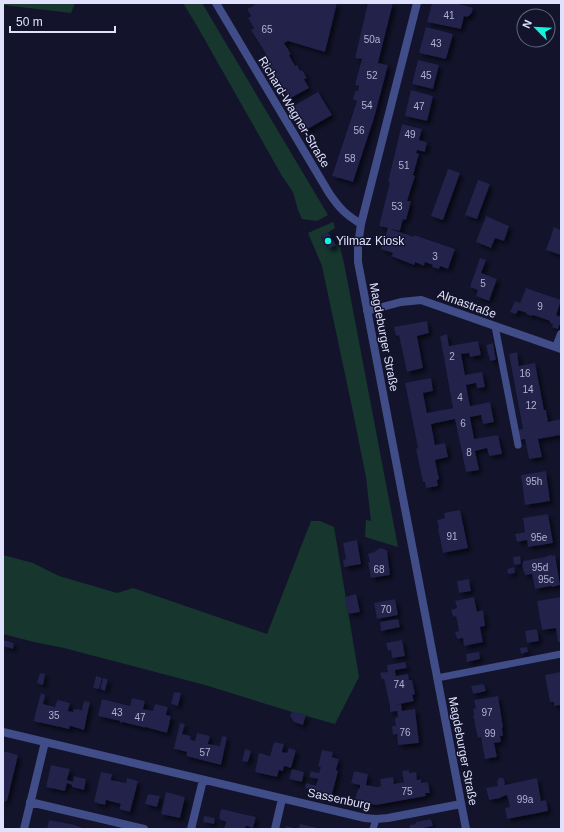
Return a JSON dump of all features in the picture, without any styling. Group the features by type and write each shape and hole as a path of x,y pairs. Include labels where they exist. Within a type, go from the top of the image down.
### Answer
{"street":[{"name":"Richard-Wagner-Straße","path":"216,3 329,193 340,208 362,224"},
{"name":"Magdeburger Straße","path":"417,3 362,224 358,246 358,262 466,829"},
{"name":"Almastraße","path":"367,311 401,302 421,300 559,348 561,334"},
{"name":"Sassenburg","path":"3,732 365,818 388,818 461,804"},
{"path":"24,829 45,742"},
{"path":"191,829 203,780"},
{"path":"275,829 282,799"},
{"path":"30,802 144,829"},
{"path":"107,829 109,820"}],"lane":[{"path":"495,326 518,445"},
{"path":"437,678 561,654"},
{"path":"374,829 376,819"}],"green space":[{"path":"3,3 75,3 71,13 3,5"},
{"path":"183,3 202,3 328,215 317,221 302,219 293,192 282,176"},
{"path":"333,222 335,228 321,237 329,249 339,243 344,263 398,547 365,537 366,520 371,521 366,477 322,266 308,233"},
{"path":"311,521 320,521 334,527 359,677 335,724 205,685 64,648 3,634 3,555 33,563 59,576 117,593 133,588 267,634"}],"building":[{"path":"253,3 337,3 325,52 288,41 284,43 291,54 289,55 295,66 297,65 300,71 302,70 307,78 304,79 309,88 289,99 263,56 266,54 251,30 254,28 248,18 251,16 247,9 255,5"},
{"path":"368,3 393,3 378,63 388,65 374,118 353,182 332,176 357,101 353,100 355,91 358,91 359,86 355,85 362,59 355,58"},
{"path":"432,3 456,3 473,8 471,14 467,17 464,16 461,29 427,22"},
{"path":"426,27 453,34 446,59 419,53"},
{"path":"418,60 439,65 433,89 412,84"},
{"path":"411,90 433,96 427,121 405,116"},
{"path":"318,92 332,115 306,130 292,107"},
{"path":"402,124 422,129 419,140 427,142 425,152 417,150 416,153 419,154 413,175 415,176 407,201 411,201 406,220 403,219 400,231 390,229 414,237 414,235 455,249 448,269 440,266 439,269 432,267 433,265 425,262 424,266 415,262 414,265 391,256 393,253 381,249 388,228 379,226"},
{"path":"448,169 460,173 443,220 431,216"},
{"path":"478,180 490,184 477,219 465,215"},
{"path":"486,216 509,226 504,241 495,238 491,248 476,242"},
{"path":"554,227 561,230 561,255 546,250"},
{"name":"Yilmaz Kiosk","path":"328,232 336,245 329,249 321,236"},
{"path":"480,258 486,260 481,273 497,279 489,301 476,296 478,290 470,287"},
{"path":"526,288 561,300 556,315 561,317 558,329 552,327 553,324 550,323 550,321 542,318 526,314 527,313 518,310 516,314 510,312 515,301 520,303"},
{"path":"427,321 429,333 417,336 423,368 407,372 399,335 396,336 394,327"},
{"path":"447,334 449,346 478,341 481,355 470,357 469,353 461,354 465,375 482,372 485,387 477,388 476,383 466,385 470,406 490,402 494,422 483,424 481,415 470,417 474,439 498,435 502,454 489,456 487,448 475,451 479,470 466,472 455,419 431,424 435,445 445,443 448,457 435,460 439,479 437,480 438,486 426,488 425,482 423,482 416,449 418,448 405,383 431,378 433,391 423,393 427,413 453,408 440,336"},
{"path":"493,343 496,360 490,361 486,345"},
{"path":"517,352 519,366 535,363 544,410 546,410 548,422 561,419 561,435 538,439 542,457 529,459 525,439 519,440 517,430 523,429 509,354"},
{"path":"546,471 550,501 525,505 521,475"},
{"path":"460,510 468,548 443,553 437,520 445,518 444,513"},
{"path":"548,514 553,543 528,547 527,540 517,542 515,534 525,532 523,518"},
{"path":"357,540 361,564 344,567 343,560 346,559 343,543"},
{"path":"380,548 387,550 390,575 371,578 368,554"},
{"path":"555,555 560,585 535,589 532,574 525,575 525,572 524,573 522,564 523,561"},
{"path":"520,556 521,564 514,565 513,557"},
{"path":"514,567 515,573 508,574 507,569"},
{"path":"469,579 471,591 459,593 457,581"},
{"path":"356,594 360,612 348,614 345,597"},
{"path":"474,597 477,612 483,610 485,626 480,627 483,642 464,646 463,638 457,639 455,632 459,631 456,616 453,617 451,610 457,608 455,601"},
{"path":"561,597 561,642 558,642 556,628 542,630 537,601"},
{"path":"395,599 398,615 377,619 374,603"},
{"path":"398,619 400,627 381,631 380,622"},
{"path":"537,629 539,641 527,643 525,631"},
{"path":"3,640 14,643 13,649 3,646"},
{"path":"402,640 405,656 392,658 391,650 388,651 386,643"},
{"path":"527,647 528,652 521,654 520,648"},
{"path":"479,652 480,659 467,662 466,654"},
{"path":"405,662 407,668 395,670 396,676 408,674 409,680 412,680 415,694 412,695 414,701 395,705 401,704 402,711 415,709 419,743 398,745 397,734 393,735 392,726 396,726 395,718 398,717 397,711 390,712 384,679 382,679 380,673 388,672 387,665"},
{"path":"561,672 561,705 554,706 554,702 550,702 545,675"},
{"path":"40,673 45,674 43,685 37,683"},
{"path":"96,676 102,678 99,689 93,688"},
{"path":"103,678 108,679 105,691 100,689"},
{"path":"484,684 486,691 473,694 471,686"},
{"path":"174,692 181,693 178,706 171,704"},
{"path":"41,693 45,695 43,704 55,707 57,700 63,701 70,703 68,711 73,712 74,709 82,710 84,701 90,702 84,730 70,726 69,729 33,721"},
{"path":"498,696 503,736 500,736 501,742 494,743 497,757 485,759 481,737 478,738 473,717 473,709 476,708 474,700"},
{"path":"132,698 145,701 143,709 153,711 155,704 168,707 166,715 171,716 167,733 121,723 120,721 98,716 102,699 130,706"},
{"path":"292,712 306,715 303,725 294,722 290,716"},
{"path":"180,723 185,724 182,734 191,736 190,739 195,741 197,733 210,736 208,744 220,746 222,736 227,737 221,765 186,756 187,752 173,749"},
{"path":"274,742 284,744 282,752 287,753 289,748 296,750 291,768 284,766 283,771 279,770 277,777 255,772 259,753 270,756"},
{"path":"245,749 251,751 248,762 242,761"},
{"path":"322,750 333,752 332,757 339,759 336,770 338,771 332,794 333,796 305,788 306,783 316,786 318,779 309,777 311,771 319,773 321,767 318,766"},
{"path":"3,751 18,755 7,801 5,801 3,805"},
{"path":"51,765 70,769 67,780 73,782 74,776 86,779 84,790 72,787 72,785 67,783 65,791 46,787"},
{"path":"292,769 304,772 302,782 289,779"},
{"path":"409,770 409,773 416,772 417,780 421,779 421,783 428,783 430,793 425,793 426,796 376,805 354,801 360,785 351,783 354,771 368,774 366,785 377,787 381,786 380,779 393,777 394,784 404,782 402,771"},
{"path":"101,772 112,774 111,780 126,783 127,778 138,781 130,812 119,809 121,804 106,800 105,805 94,802"},
{"path":"499,778 504,779 505,785 537,778 541,801 546,800 548,811 507,819 505,808 510,807 507,795 501,798 489,800 486,788 498,786 497,781"},
{"path":"166,792 185,797 180,818 161,814"},
{"path":"148,794 160,796 157,807 145,804"},
{"path":"221,809 256,817 253,828 246,826 245,829 224,829 226,822 219,818"},
{"path":"204,816 215,818 214,824 203,822"},
{"path":"431,819 433,826 410,829 410,825 416,824 416,822"},
{"path":"49,820 75,825 85,829 47,829"},
{"path":"300,824 318,828 318,829 298,829"},
{"path":"286,826 294,828 286,829"}],"place":[{"name":"Yilmaz Kiosk","path":"328,241"}]}
